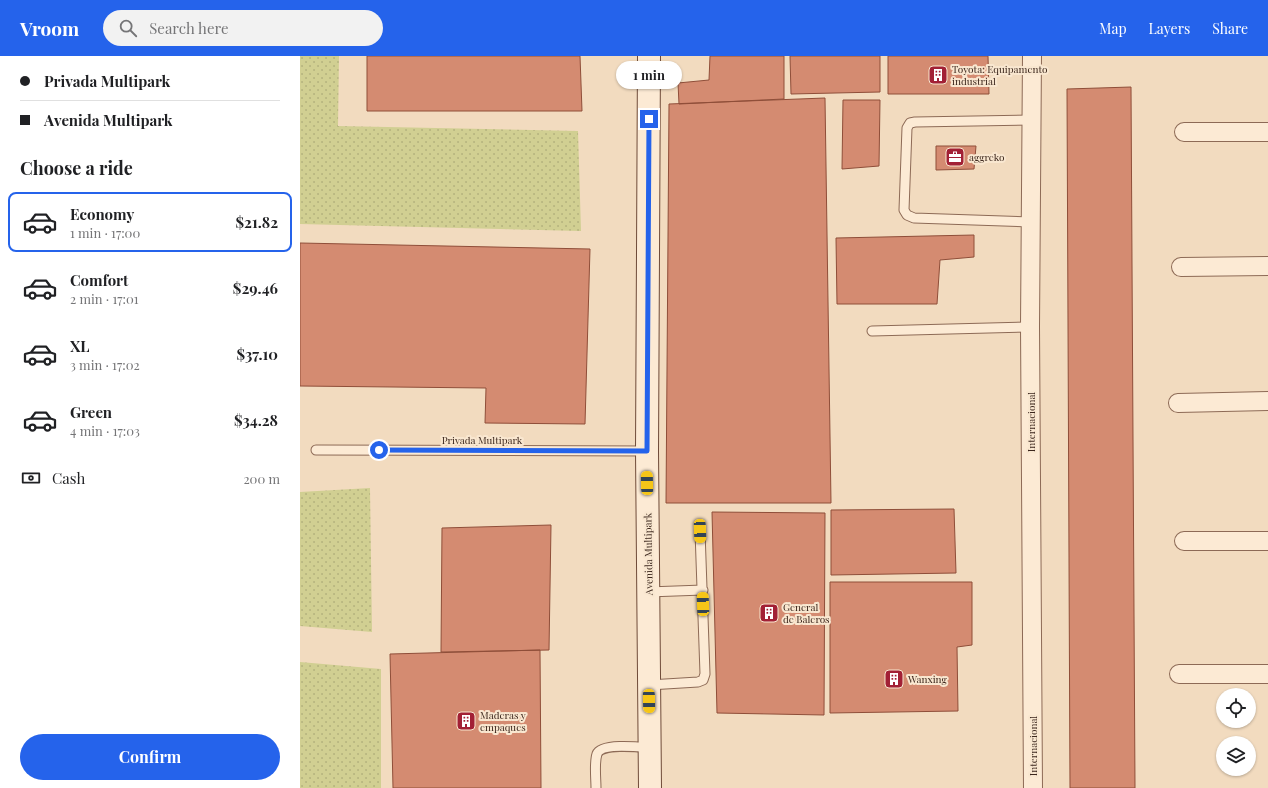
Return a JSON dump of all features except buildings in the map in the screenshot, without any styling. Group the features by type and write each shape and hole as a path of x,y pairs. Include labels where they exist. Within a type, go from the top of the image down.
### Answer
{"street":[{"name":"Avenida Multipark","path":"649,56 647,451 650,788"},
{"name":"Internacional","path":"1032,56 1030,327 1033,788"},
{"path":"1184,132 1268,132"},
{"path":"1181,267 1268,266"},
{"path":"1178,403 1268,402"},
{"path":"1184,541 1268,541"},
{"path":"1180,674 1268,674"}],"lane":[{"path":"1031,222 914,218 907,215 904,210 907,128 910,123 1032,120"},
{"path":"872,331 1030,327"},
{"name":"Privada Multipark","path":"316,450 647,451"},
{"path":"649,685 698,682 703,680 705,674 700,531"},
{"path":"648,592 703,590"},
{"path":"596,788 596,755 599,750 606,747 650,748"}],"shaded area":[{"path":"300,56 339,56 338,126 578,131 581,231 300,224"},
{"path":"370,488 372,632 300,626 300,492"},
{"path":"300,662 381,669 381,788 300,788"}],"place":[{"name":"Toyota: Equipamento industrial","path":"938,75"},
{"name":"aggreko","path":"955,157"},
{"name":"General de Baleros","path":"769,613"},
{"name":"Wanxing","path":"894,679"},
{"name":"Maderas y empaques","path":"466,721"}],"route":[{"path":"379,450 647,451 649,119"}]}
